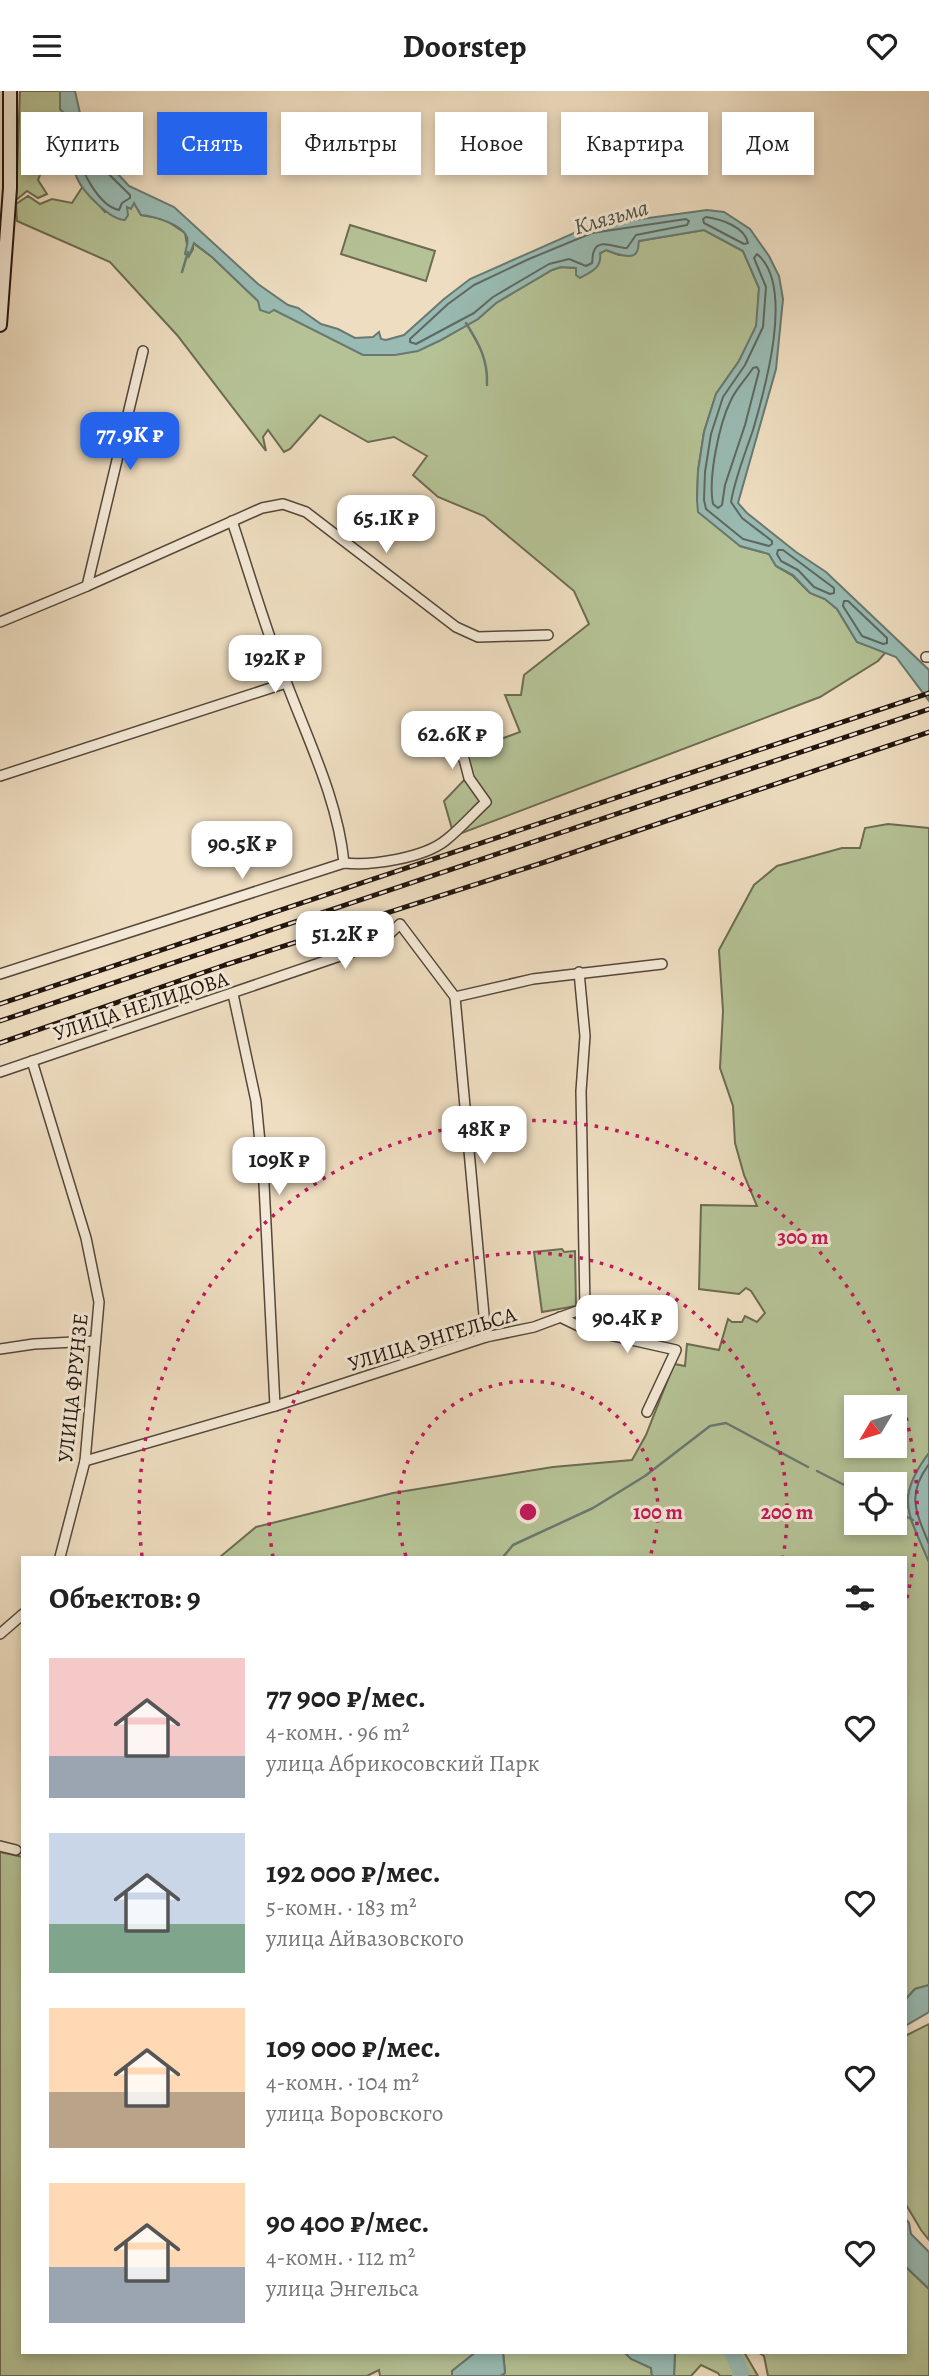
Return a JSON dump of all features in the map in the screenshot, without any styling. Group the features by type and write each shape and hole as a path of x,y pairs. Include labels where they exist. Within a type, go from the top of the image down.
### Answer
{"street":[{"path":"0,325 10,91"},
{"path":"88,586 143,351"},
{"path":"0,622 262,508 283,504 306,512 456,627 478,637 548,635"},
{"path":"232,521 286,683 316,755 342,841 345,863"},
{"path":"0,776 286,683"},
{"path":"0,974 345,863 363,865 428,850 444,842 486,802 469,778 464,759 434,726"},
{"name":"УЛИЦА НЕЛИДОВА","path":"0,1072 381,942 400,924 455,997"},
{"path":"486,1337 455,997 534,979 662,964"},
{"name":"УЛИЦА ЭНГЕЛЬСА","path":"85,1461 275,1406 486,1337 534,1327 585,1308 581,1091 584,1036 579,972"},
{"path":"233,994 256,1101 264,1184 275,1406"},
{"name":"УЛИЦА ФРУНЗЕ","path":"32,1061 86,1238 99,1302 85,1461 60,1556"},
{"path":"560,1317 587,1330 676,1350 647,1412"},
{"path":"0,1349 34,1344 95,1341"},
{"path":"0,1634 21,1615"},
{"path":"0,1846 16,1850"}],"green space":[{"path":"20,91 60,91 60,109 63,112 21,112 21,175 40,175 38,180 47,194 38,198 27,191 16,200"},
{"path":"83,186 105,212 134,203 141,215 164,219 185,233 189,256 193,243 212,257 258,301 364,355 439,341 478,319 496,303 552,270 561,267 577,268 606,250 619,255 629,255 639,241 704,230 743,251 759,288 757,326 739,361 716,394 704,432 697,500 740,546 769,554 776,566 793,576 810,593 825,599 837,609 857,642 886,652 878,661 820,697 454,836 444,801 470,774 465,752 520,732 505,695 521,695 524,675 589,624 574,591 484,516 438,497 413,475 427,456 394,437 368,442 320,415 290,449 284,452 268,430 263,437 266,451 177,335 110,262 17,221 16,204 28,196 40,204 52,199 72,203"},
{"path":"350,225 435,251 426,281 341,254"},
{"path":"888,824 929,828 929,1453 911,1483 908,1507 929,1562 929,1985 915,1989 907,1998 907,1556 221,1556 256,1527 393,1493 553,1467 632,1460 646,1435 674,1364 685,1366 687,1344 719,1350 728,1319 742,1322 745,1316 757,1322 765,1313 751,1291 746,1288 739,1294 699,1289 701,1205 757,1206 735,1143 733,1106 720,1068 723,1011 719,950 754,885 777,866 842,848 860,848 865,828"},
{"path":"562,1249 564,1252 575,1251 576,1306 542,1312 534,1252"},
{"path":"0,1852 21,1857 21,2354 473,2354 452,2371 452,2376 380,2376 379,2370 367,2376 0,2376"},
{"path":"929,2024 929,2240 907,2206 907,2035"},
{"path":"907,2268 929,2289 929,2376 768,2376 764,2356 761,2354 907,2354"},
{"path":"503,2354 626,2354 651,2368 652,2376 500,2376 505,2373"},
{"path":"675,2354 745,2354 758,2376 720,2376 701,2365 691,2376 674,2376"}],"water":[{"path":"60,91 75,91 80,112 63,112 60,109"},
{"path":"76,175 119,175 129,186 174,207 258,284 288,305 298,308 321,324 355,338 373,337 379,332 381,339 386,340 404,335 470,279 590,226 707,210 724,212 750,229 769,256 779,276 783,299 776,369 738,503 796,552 826,572 929,670 929,701 896,657 857,642 837,609 825,599 810,593 793,575 776,566 769,554 740,546 698,512 698,471 704,432 716,394 739,361 756,326 759,288 743,251 704,230 639,241 637,252 631,256 606,250 600,253 595,269 580,278 576,275 576,268 561,267 552,270 496,303 478,319 418,351 395,355 363,355 274,310 269,313 260,310 258,301 194,243 189,256 185,254 187,237 179,228 160,219 141,215 134,203 131,209 127,207 128,215 125,220 119,219 98,204 80,184"},
{"path":"929,1453 929,1562 911,1519 908,1495 918,1469"},
{"path":"929,1985 929,2012 907,2025 907,1998 915,1989"},
{"path":"907,2220 911,2234 929,2252 929,2289 907,2268"},
{"path":"473,2354 503,2354 505,2373 500,2376 452,2376 452,2371"},
{"path":"626,2354 675,2354 674,2376 652,2376 651,2368"}],"waterway":[{"path":"182,272 188,252"},
{"path":"466,323 482,352 487,385"},
{"path":"504,1556 513,1545 593,1508 645,1476 710,1426 726,1423 808,1467"},
{"path":"817,1471 844,1485"},
{"path":"907,1517 913,1520"},
{"path":"733,2354 741,2372 740,2376"}],"railway":[{"path":"0,1004 929,693"},
{"path":"0,1021 929,709"},
{"path":"0,1043 225,965 545,862 929,732"}],"water label":[{"name":"Клязьма","path":"611,217"}]}
